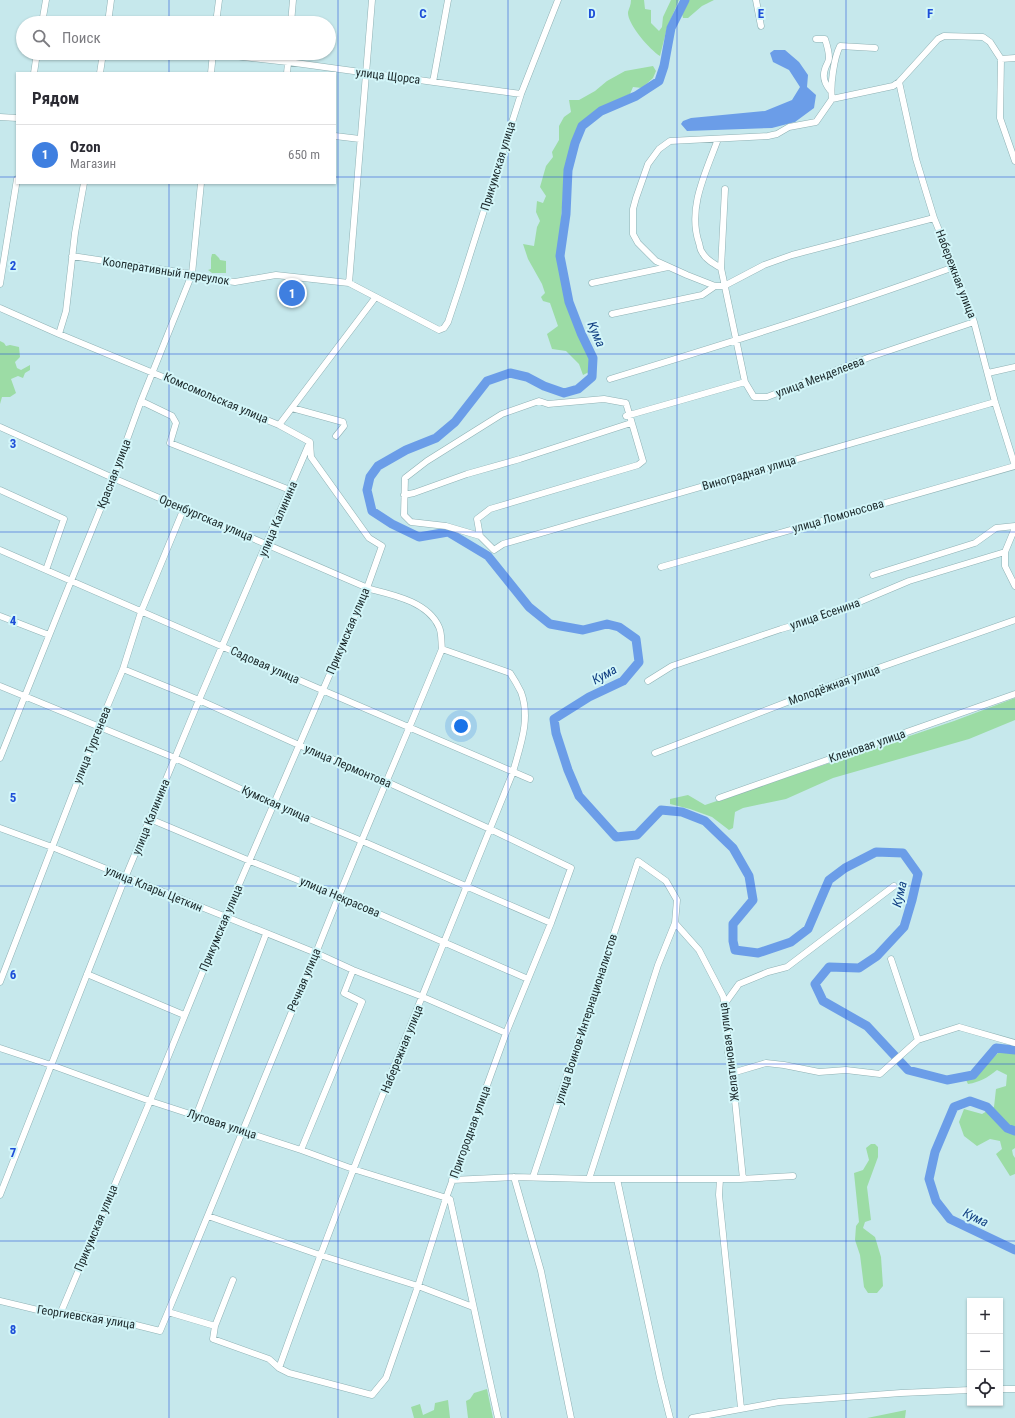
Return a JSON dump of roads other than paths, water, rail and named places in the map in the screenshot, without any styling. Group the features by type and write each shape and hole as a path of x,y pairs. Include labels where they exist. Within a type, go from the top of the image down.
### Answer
{"street":[{"path":"43,16 46,0"},
{"path":"109,16 111,0"},
{"path":"217,16 219,0"},
{"path":"292,16 293,0"},
{"path":"349,283 372,0"},
{"path":"433,82 448,0"},
{"name":"Прикумская улица","path":"439,330 444,328 448,322 521,94 558,0"},
{"path":"756,0 761,26"},
{"path":"934,218 792,256 764,265 724,286 715,286 656,261 638,243 633,234 633,209 648,164 659,149 670,141 768,136 778,134 789,127 816,122 832,99 893,86 899,82 938,39 944,36 983,37 990,42 1001,59 1000,118 1015,161"},
{"path":"816,39 825,39 829,53 829,60 825,69 824,77 825,84 830,90"},
{"path":"832,99 830,90 840,46 874,48"},
{"path":"1001,59 1015,58"},
{"path":"34,72 36,60"},
{"path":"100,72 102,60"},
{"path":"212,60 212,72"},
{"name":"улица Щорса","path":"271,60 365,74 521,94"},
{"path":"287,72 288,62"},
{"name":"Набережная улица","path":"899,82 916,159 934,218 974,322 995,402 1015,466"},
{"path":"0,117 16,118"},
{"path":"336,136 360,139"},
{"path":"718,139 700,190 694,219 695,232 702,253 712,263 721,268"},
{"path":"0,284 16,184"},
{"path":"59,334 66,311 72,256 84,184"},
{"name":"Красная улица","path":"0,758 113,478 141,401 192,274 201,184"},
{"path":"628,416 745,382 721,268 725,190"},
{"name":"Кооперативный переулок","path":"72,256 235,282 276,275 349,283 375,298 439,330"},
{"path":"592,283 668,267"},
{"path":"610,379 736,341 880,294 954,267"},
{"path":"612,314 702,295 715,286"},
{"path":"279,425 375,298"},
{"name":"Комсомольская улица","path":"0,308 279,425 310,442"},
{"name":"улица Менделеева","path":"745,382 754,397 767,398 870,357 974,322"},
{"path":"988,373 1015,367"},
{"path":"604,399 626,403 628,416 631,423 643,461 638,465 490,509 477,519 480,536 446,526 411,522 404,515 405,478 427,461 502,414 539,401 548,404 604,399"},
{"path":"141,401 172,416 176,423 170,443 290,490"},
{"name":"Виноградная улица","path":"480,536 494,550 503,544 995,402"},
{"path":"292,408 343,422 344,426 336,436"},
{"path":"404,495 631,423"},
{"name":"Оренбургская улица","path":"0,427 113,478 367,588 389,594 419,606 432,616 440,628 442,649"},
{"name":"Прикумская улица","path":"61,1312 150,1101 225,917 367,588 382,546 369,538 311,458 310,442"},
{"name":"улица Калинина","path":"0,1195 125,878 199,700 310,442"},
{"name":"улица Ломоносова","path":"660,567 1015,466"},
{"path":"0,490 64,519 46,570"},
{"name":"улица Тургенева","path":"0,982 99,726 123,669 141,612 184,508"},
{"path":"873,575 975,543 996,528 1015,527 1005,552 1005,566 1015,586"},
{"name":"Садовая улица","path":"0,550 530,779"},
{"name":"улица Есенина","path":"648,681 672,666 781,629 826,616 909,581 1005,552"},
{"path":"0,616 49,635"},
{"name":"Молодёжная улица","path":"655,753 847,679 1015,620"},
{"name":"Набережная улица","path":"279,1368 353,1169 513,772 524,731 525,713 521,693 510,673 442,649"},
{"name":"Речная улица","path":"168,1312 338,896 442,649"},
{"name":"улица Лермонтова","path":"123,669 199,700 299,745 387,782 571,868"},
{"name":"Кумская улица","path":"0,686 175,758 273,804 551,923"},
{"name":"Кленовая улица","path":"719,798 1015,694"},
{"name":"улица Некрасова","path":"150,818 250,861 338,896 528,979"},
{"name":"улица Клары Цеткин","path":"0,828 52,847 125,878 316,953 353,970 423,997 506,1033"},
{"name":"улица Воинов-Интернационалистов","path":"533,1177 638,861 646,865 666,881 677,900 675,923"},
{"name":"Пригородная улица","path":"279,1368 289,1373 372,1395 386,1378 418,1286 452,1180 506,1033 551,923 571,868"},
{"path":"725,1008 726,1002 739,984 768,972 786,967 894,886"},
{"path":"589,1179 658,965 675,923"},
{"name":"Желатиновая улица","path":"675,923 699,950 723,996 743,1179"},
{"path":"196,1116 266,934"},
{"path":"891,958 918,1040"},
{"path":"301,1150 362,1002 344,993 353,970"},
{"path":"87,974 184,1016"},
{"path":"732,1073 766,1064 784,1064 819,1072 846,1070 880,1074 918,1040 959,1028 1015,1043"},
{"name":"Луговая улица","path":"0,1048 51,1064 150,1101 301,1150 353,1169 446,1198"},
{"path":"452,1180 514,1177 589,1179 743,1179 793,1176"},
{"path":"514,1177 541,1271 571,1418"},
{"path":"616,1179 670,1418"},
{"path":"720,1179 719,1195 741,1408"},
{"path":"446,1198 450,1199 498,1418"},
{"path":"208,1216 320,1255 418,1286 473,1307"},
{"path":"233,1280 215,1326 213,1339 269,1359 279,1368"},
{"name":"Георгиевская улица","path":"0,1301 46,1312 61,1312 120,1320 160,1331 168,1312"},
{"path":"168,1312 215,1326"},
{"path":"1003,1389 1015,1389"},
{"path":"692,1418 779,1402 947,1390 967,1390"}],"water":[{"path":"774,50 785,50 799,62 808,75 807,87 816,95 814,108 795,122 772,128 687,131 681,124 683,121 691,118 765,111 792,100 800,87 789,70 773,62 770,53"}],"waterway":[{"name":"Кума","path":"685,0 671,28 664,66 659,81 636,96 601,111 582,126 575,143 568,170 566,214 560,256 569,302 593,358 592,377 578,389 564,393 544,386 527,377 510,373 487,381 455,422 436,438 406,450 378,466 370,477 367,490 372,511 392,524 419,537 448,532 488,556 529,607 550,624 583,630 607,624 619,627 636,639 639,662 623,681 589,697 554,719 556,733 568,770 579,796 616,837 637,835 661,810 682,812 705,821 733,848 749,876 753,900 733,924 733,941 735,950 758,953 791,942 808,929 829,880 845,868 876,852 903,853 918,874 904,927 877,956 859,968 829,967 815,984 823,1001 867,1026 908,1070 947,1080 973,1075 996,1048 1015,1050"},
{"name":"Кума","path":"1015,1131 1007,1128 987,1107 970,1101 954,1107 935,1152 929,1179 936,1201 950,1219 1015,1250"}],"place":[{"name":"Ozon","path":"292,293"}]}
